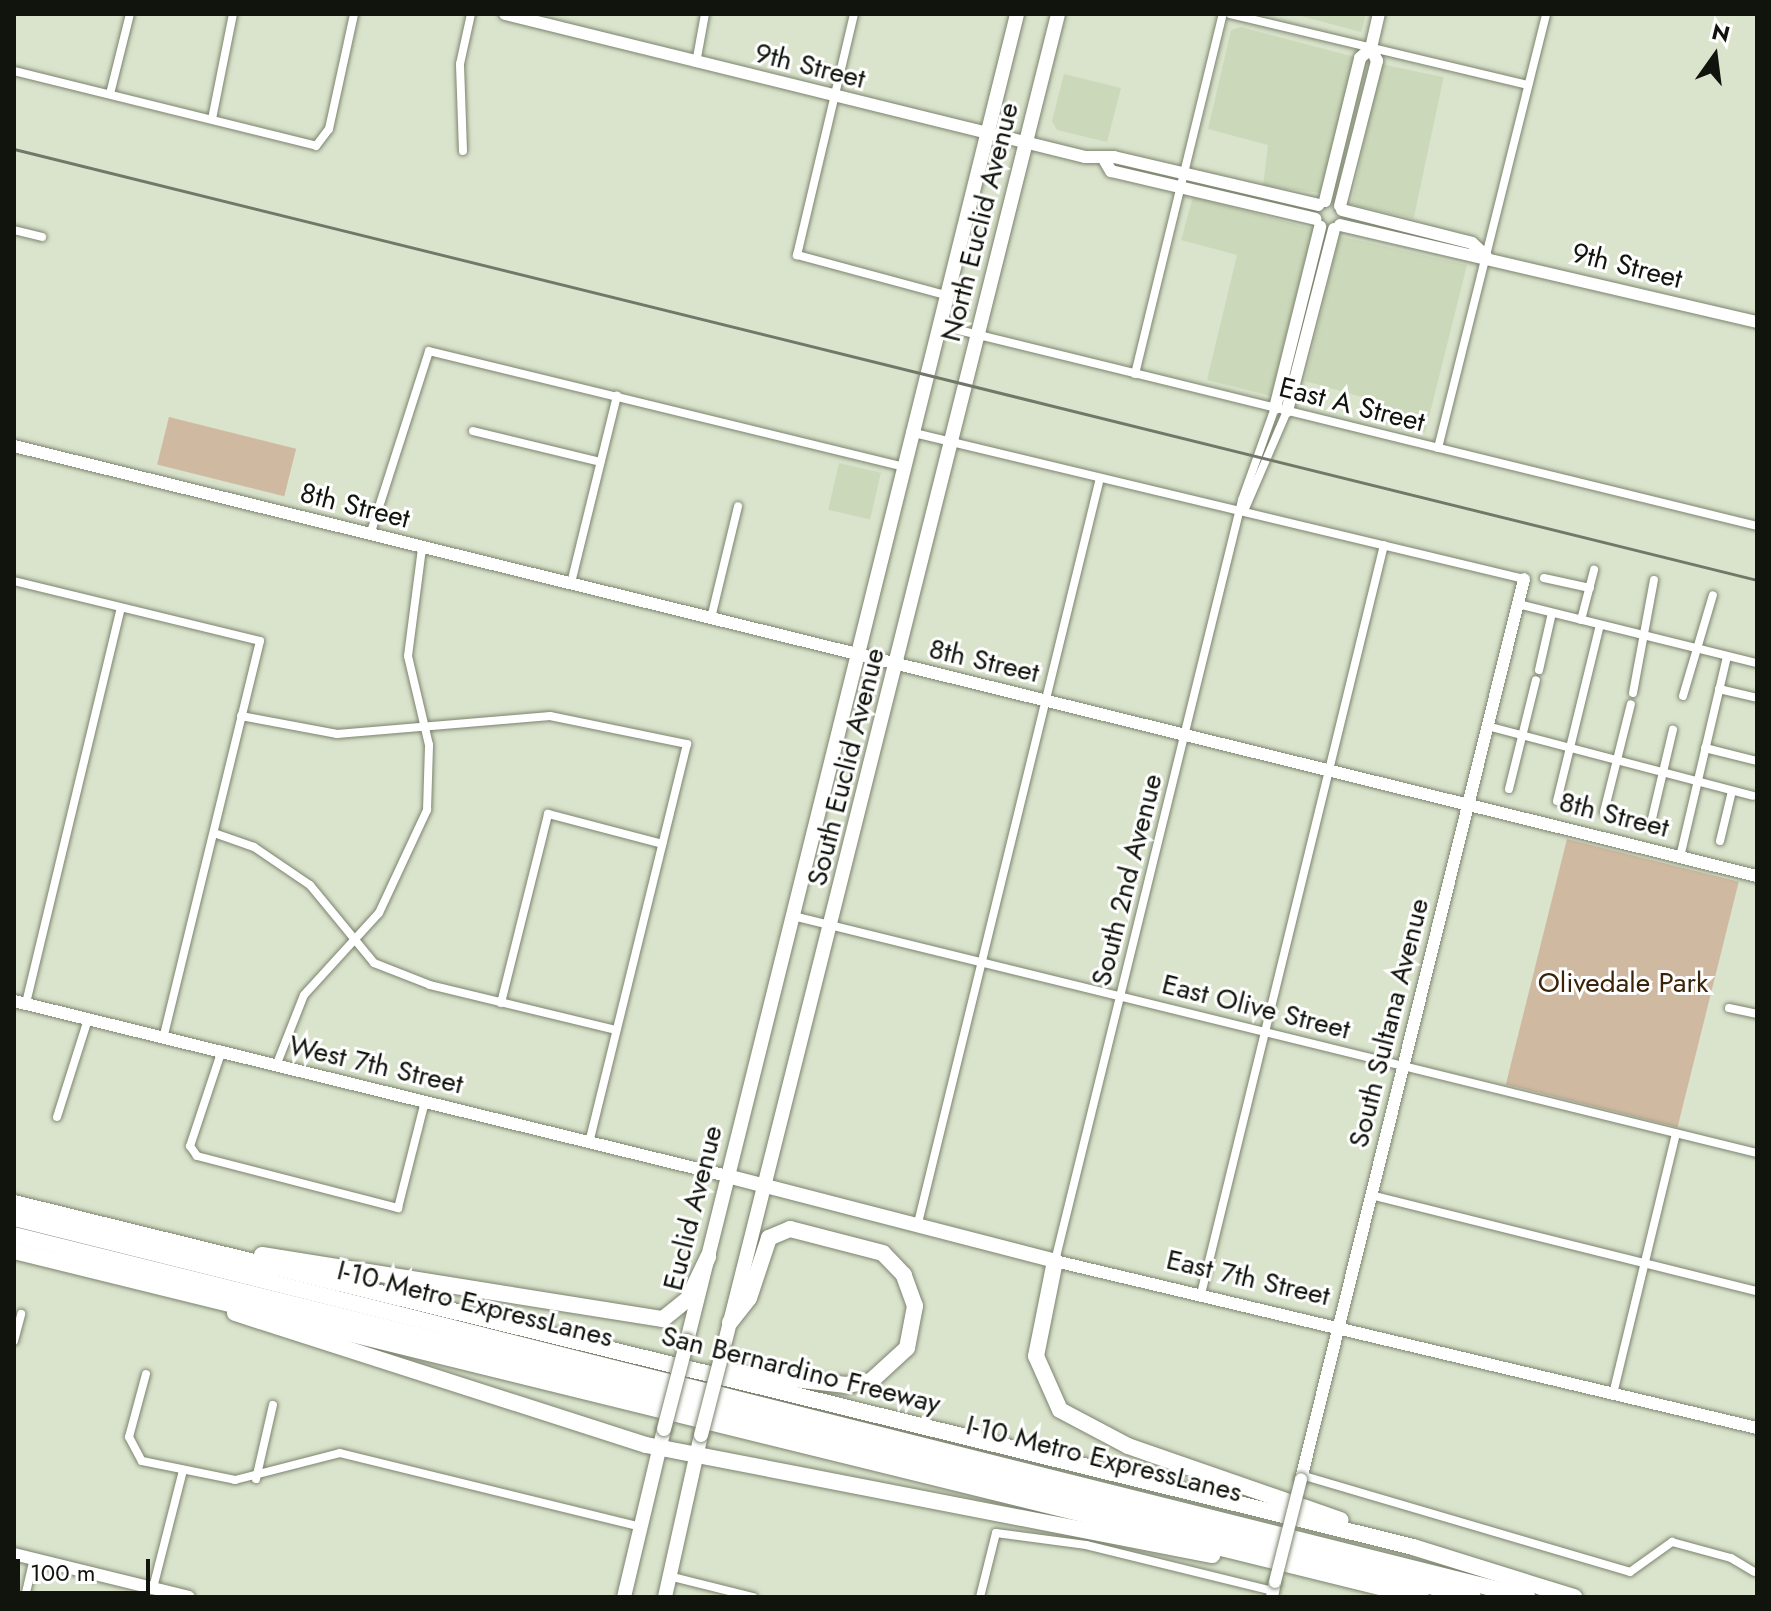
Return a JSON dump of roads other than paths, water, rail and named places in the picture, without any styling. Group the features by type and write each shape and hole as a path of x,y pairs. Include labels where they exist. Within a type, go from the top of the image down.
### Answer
{"highway":[{"name":"San Bernardino Freeway","path":"14,1203 1413,1547 1574,1597"},
{"name":"I-10 Metro ExpressLanes","path":"14,1218 1527,1597"},
{"path":"691,1370 846,1385 871,1381 907,1348 915,1306 904,1275 883,1253 790,1229 769,1238 749,1298 730,1322"},
{"name":"I-10 Metro ExpressLanes","path":"14,1235 1473,1597"},
{"path":"180,1245 663,1319 688,1299 708,1257"},
{"path":"14,1251 1421,1597"},
{"path":"1055,1261 1036,1356 1046,1391 1068,1417 1162,1459 1413,1547"},
{"path":"205,1298 266,1328 660,1448 1210,1555 1266,1558"}],"main road":[{"name":"North Euclid Avenue","path":"910,432 1017,14"},
{"name":"North Euclid Avenue","path":"954,443 1058,14"},
{"name":"South Euclid Avenue","path":"748,1093 910,432"},
{"name":"South Euclid Avenue","path":"768,1189 954,443"},
{"name":"Euclid Avenue","path":"660,1448 748,1093"},
{"name":"East 7th Street","path":"727,1176 916,1228 1055,1261"},
{"path":"665,1597 695,1456 768,1189"},
{"path":"624,1597 660,1448"}],"street":[{"path":"110,94 130,14"},
{"path":"212,119 233,14"},
{"path":"14,71 321,144 354,14"},
{"path":"463,151 460,64 471,14"},
{"name":"9th Street","path":"505,14 552,20 696,63 986,134 1105,161 1181,172 1322,203 1472,243 1486,256"},
{"path":"696,63 705,14"},
{"path":"854,14 797,255 945,295"},
{"path":"1135,374 1181,172 1223,14"},
{"path":"1230,14 1528,85"},
{"path":"1281,410 1317,223 1360,58 1371,48 1379,14"},
{"path":"1438,448 1546,14"},
{"path":"1281,410 1337,227 1377,61 1371,48"},
{"name":"9th Street","path":"1105,161 1111,171 1317,223 1469,259 1486,256 1757,322"},
{"path":"14,230 42,237"},
{"name":"East A Street","path":"937,325 1757,526"},
{"path":"370,535 429,351 901,466"},
{"path":"571,583 617,396"},
{"name":"South 2nd Avenue","path":"1055,1261 1185,735 1244,511 1281,410"},
{"path":"473,431 600,462"},
{"path":"910,432 1524,579"},
{"name":"8th Street","path":"14,446 1757,876"},
{"path":"916,1228 1100,478"},
{"path":"711,618 738,506"},
{"path":"1201,1294 1384,545"},
{"path":"276,1066 304,995 354,941 394,890 421,829 431,769 408,656 422,548"},
{"path":"1581,620 1594,570"},
{"path":"1544,578 1590,588"},
{"name":"South Sultana Avenue","path":"1273,1590 1524,579"},
{"path":"1633,693 1647,637 1642,627 1654,580"},
{"path":"14,581 260,641 163,1038"},
{"path":"1683,696 1713,595"},
{"path":"1518,604 1757,663"},
{"path":"20,1002 121,608"},
{"path":"1539,670 1552,613"},
{"path":"1557,801 1600,625"},
{"path":"1680,857 1727,657"},
{"path":"1509,789 1536,680"},
{"path":"1719,689 1757,698"},
{"path":"1604,812 1631,704"},
{"path":"241,716 337,734 424,724 550,716 687,744 589,1142"},
{"path":"1487,726 1753,796"},
{"path":"1650,827 1673,730"},
{"path":"1705,748 1757,761"},
{"path":"1720,841 1732,791"},
{"path":"501,1003 548,814 662,844"},
{"path":"214,833 283,864 374,963 400,975 501,1003 616,1030"},
{"name":"East Olive Street","path":"792,916 1757,1153"},
{"name":"West 7th Street","path":"20,1002 727,1176"},
{"path":"1729,1008 1757,1014"},
{"path":"57,1117 88,1019"},
{"path":"221,1053 190,1146 197,1156 398,1208 425,1101"},
{"path":"1613,1394 1676,1133"},
{"path":"1371,1195 1757,1291"},
{"name":"East 7th Street","path":"1055,1261 1757,1428"},
{"path":"14,1341 21,1314"},
{"path":"146,1374 130,1448 142,1461 183,1470 256,1479 310,1456 340,1453 641,1527"},
{"path":"256,1479 273,1405"},
{"path":"153,1588 183,1470"},
{"path":"1301,1477 1630,1572 1641,1571 1658,1546 1672,1542 1754,1572"},
{"path":"980,1597 996,1533 1086,1545 1273,1590"},
{"path":"14,1554 189,1597"},
{"path":"25,1597 34,1559"},
{"path":"669,1576 753,1597"}],"railway":[{"path":"14,149 1757,580"}],"park label":[{"name":"Olivedale Park","path":"1623,983"}]}
